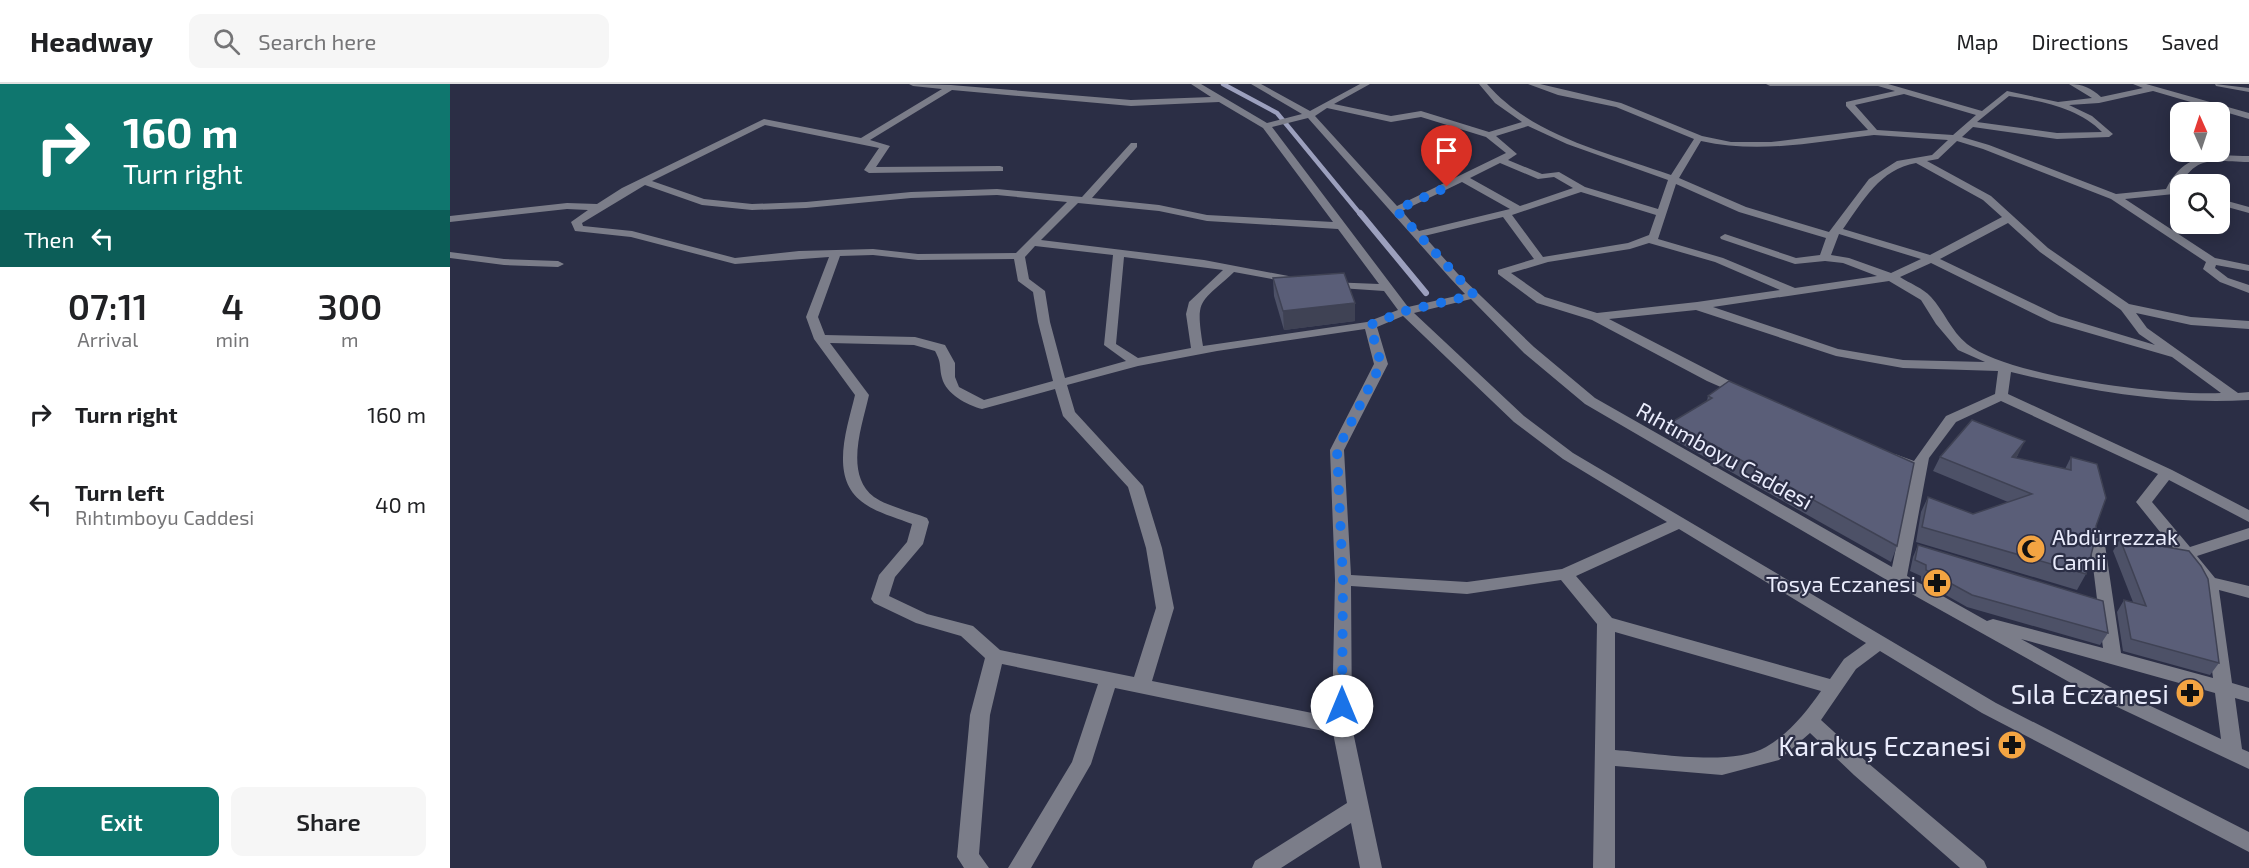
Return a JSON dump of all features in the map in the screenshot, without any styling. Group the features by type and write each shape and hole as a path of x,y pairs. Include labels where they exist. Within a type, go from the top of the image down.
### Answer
{"street":[{"path":"913,84 1131,103 1220,99"},
{"path":"1195,84 1270,125 1341,226 1405,311 1527,425 1568,456 1989,708 2249,843"},
{"name":"Rıhtımboyu Caddesi","path":"1255,84 1303,117 1396,210 1474,295 1529,350 1590,401 1967,618 2103,692 2249,762"},
{"path":"1270,125 1303,117 1366,84"},
{"path":"1483,84 1490,95 1528,123 1597,153 1673,179 1751,213 1931,259 2055,319 2180,357"},
{"path":"1532,84 1561,93 1618,105 1699,138 1731,145 1771,146 1874,132 1955,138 1986,147 2115,197 2212,261 2249,268"},
{"path":"1770,84 1878,84 1983,114"},
{"path":"2073,84 2089,91 2099,100"},
{"path":"2137,84 2249,116"},
{"path":"2219,84 2249,90"},
{"path":"1342,85 1353,90"},
{"path":"863,141 951,87"},
{"path":"2058,104 2099,100 2154,89"},
{"path":"1874,132 1849,104 1902,92"},
{"path":"1825,258 1834,233 1872,181 1900,164 1935,157 1971,124 1998,103 2007,93 2043,98 2058,104 2104,127 2109,134 2097,136 2023,134 1971,124"},
{"path":"1326,105 1391,118 1420,114 1489,135 1512,154 1396,210"},
{"path":"1000,169 869,170 885,146 764,122 595,207 576,222 579,229 632,234 735,261 799,254 873,252 918,257 1018,256 1080,200 1134,145"},
{"path":"1489,135 1528,123"},
{"path":"1699,138 1673,179 1654,237 1630,246 1541,261 1502,272 1541,300 1596,317 1712,378 1755,397"},
{"path":"2180,174 2181,169 2189,163 2218,159 2249,159"},
{"path":"1501,160 1541,177 1556,174 1581,189 1662,213"},
{"path":"1918,160 1987,198 2044,250 2124,307 2143,331 2234,396 2249,403"},
{"path":"1464,179 1519,210"},
{"path":"644,181 702,202 752,207 806,205 911,195 997,192 1159,208 1207,218 1341,226"},
{"path":"1418,234 1519,210 1581,189"},
{"path":"2115,197 2148,196 2170,192"},
{"path":"2230,205 2249,210"},
{"path":"450,219 567,206 595,207"},
{"path":"1505,213 1541,261"},
{"path":"1596,317 1697,306 1890,277 1931,259 2008,218"},
{"path":"1725,237 1795,261 1825,258 1845,260 1890,277 1926,298 1940,321 1963,347 2005,367"},
{"path":"1648,239 1719,260 1793,291"},
{"path":"1032,242 1232,268 1314,284 1388,288"},
{"path":"836,253 812,316 820,339 862,394 852,441 851,478 869,500 921,522 915,544 886,575 879,599 922,619 967,631 995,656 1342,727"},
{"path":"1119,253 1110,345 1136,362"},
{"path":"450,255 504,262 558,264"},
{"path":"1018,256 1024,281 1040,291 1044,322 1068,413 1135,486 1154,548 1165,608 1141,685"},
{"path":"2212,261 2209,269 2224,280 2249,290"},
{"path":"1198,351 1192,314 1195,302 1232,268"},
{"path":"820,339 915,341 940,348 948,363 948,377 953,389 982,405 1136,362 1370,325 1405,311 1474,295"},
{"path":"1697,306 1836,352 1903,364 2005,367 2123,391 2213,398 2249,396"},
{"path":"2124,307 2191,321 2249,325"},
{"path":"1370,325 1381,364 1337,450 1343,580 1342,727 1371,868"},
{"path":"2001,396 2005,367"},
{"path":"1898,579 1910,549 1922,458 1951,419 2001,396 2167,473 2249,517"},
{"path":"1887,455 1920,469"},
{"path":"2167,473 2144,502 2209,582 2233,754"},
{"path":"1343,580 1467,588 1565,574 1679,523"},
{"path":"2186,554 2249,533"},
{"path":"2098,542 2112,658"},
{"path":"1565,574 1606,623 1834,687"},
{"path":"2209,582 2249,592"},
{"path":"2084,600 2107,607"},
{"path":"1967,618 2249,695"},
{"path":"1604,868 1606,623"},
{"path":"1604,757 1722,767 1772,754 1810,721 1850,664 1879,642"},
{"path":"978,868 968,857 980,715 995,656"},
{"path":"1019,868 1081,764 1109,679"},
{"path":"1810,721 1861,769 1976,868"},
{"path":"1263,868 1358,807"}],"building":[{"path":"1344,273 1355,303 1283,311 1273,278"},
{"path":"1729,381 1914,463 1897,546 1672,422 1712,398 1708,396"},
{"path":"1972,420 2025,441 2012,457 2071,470 2071,457 2097,464 2106,498 2096,526 2097,532 2086,574 1922,527 1928,497 1973,514 2032,494 1940,457"},
{"path":"2120,539 2189,551 2201,566 2208,579 2219,663 2131,639 2124,600 2146,606"},
{"path":"1918,545 2103,601 2108,633 1972,595 1926,570 1926,565 1915,560"}],"waterway":[{"path":"1223,84 1277,113 1361,215"},
{"path":"1360,213 1426,293"}],"place":[{"name":"Abdürrezzak Camii","path":"2031,549"},
{"name":"Tosya Eczanesi","path":"1937,583"},
{"name":"Sıla Eczanesi","path":"2190,693"},
{"name":"Karakuş Eczanesi","path":"2012,745"}],"route":[{"path":"1342,706 1343,580 1337,450 1381,364 1370,325 1405,311 1474,295 1454,276 1396,210 1447,187"}]}
